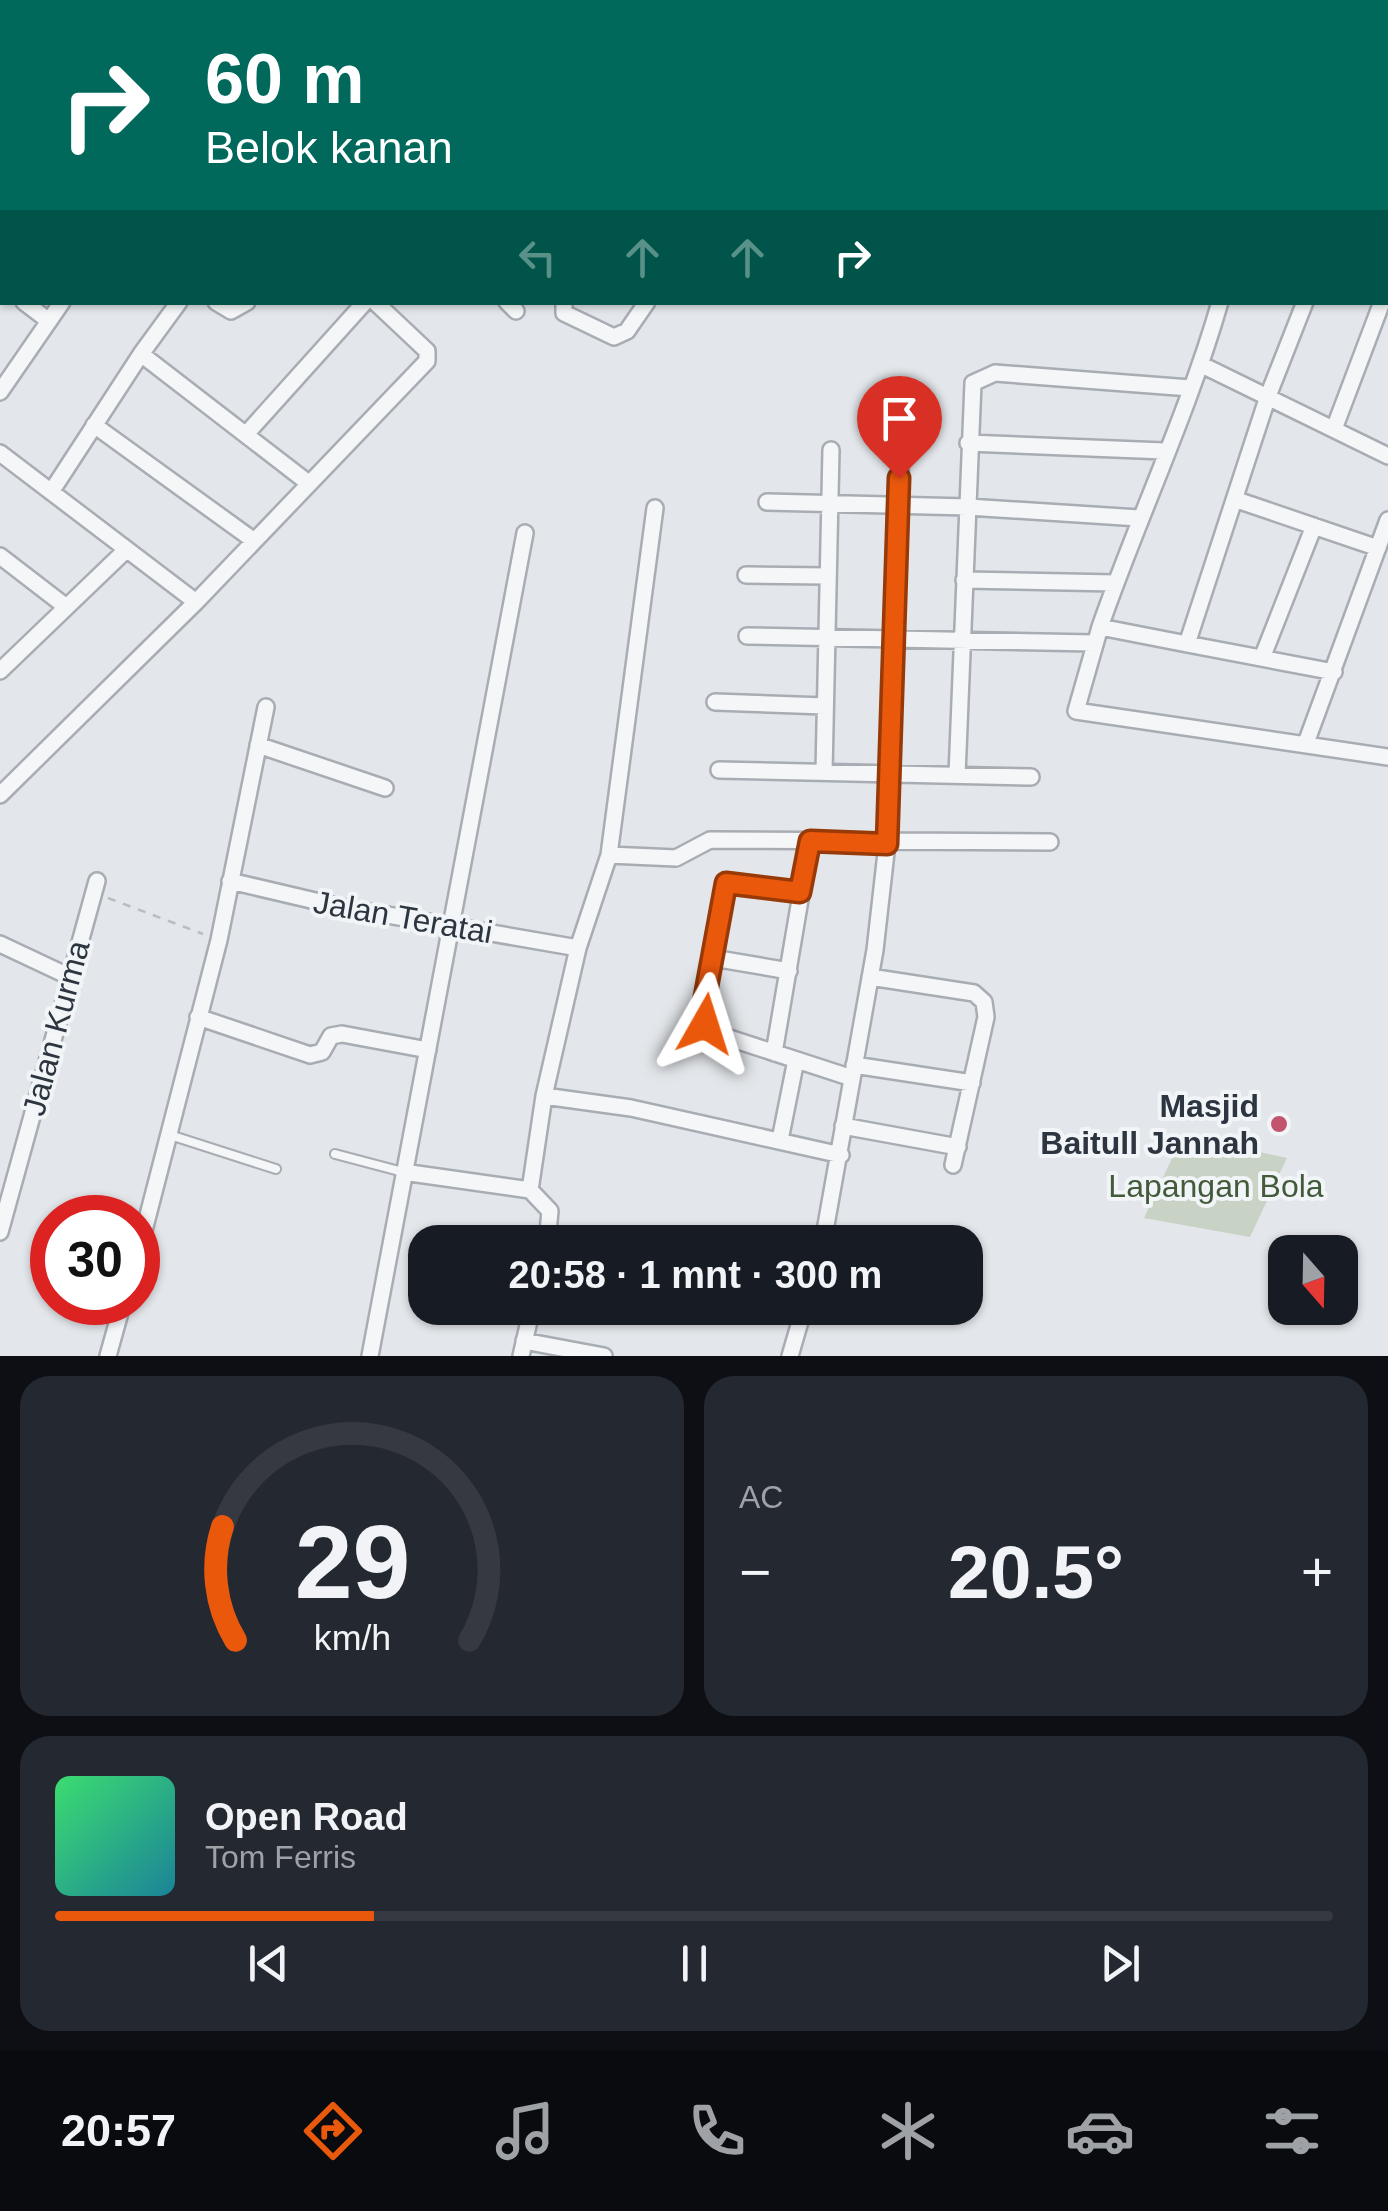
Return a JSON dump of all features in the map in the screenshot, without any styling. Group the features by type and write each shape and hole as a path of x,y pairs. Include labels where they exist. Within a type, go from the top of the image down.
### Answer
{"street":[{"path":"28,305 49,321"},
{"path":"0,392 60,305"},
{"path":"52,492 140,354 177,305"},
{"path":"248,432 362,305"},
{"path":"0,795 196,602 427,360 425,349 378,305"},
{"path":"564,305 564,313 614,337 626,331 645,305"},
{"path":"1219,305 1202,365 1164,451 1115,583 1076,711 1388,756"},
{"path":"1188,644 1268,396 1304,305"},
{"path":"1334,429 1381,305"},
{"path":"140,354 248,432 307,482"},
{"path":"1202,365 1388,456"},
{"path":"957,775 970,390 976,378 986,374 1190,388"},
{"path":"827,1225 870,978 887,844 902,420"},
{"path":"94,424 253,540"},
{"path":"968,443 1164,451"},
{"path":"824,772 831,450"},
{"path":"0,453 196,602"},
{"path":"1237,500 1378,548"},
{"path":"766,502 968,506 1139,518"},
{"path":"530,1190 544,1096 578,948 608,855 656,508"},
{"path":"1306,743 1388,520"},
{"path":"1262,658 1314,526"},
{"path":"370,1356 525,533"},
{"path":"0,671 125,551"},
{"path":"2,562 66,606"},
{"path":"746,575 828,576"},
{"path":"964,580 1115,583"},
{"path":"1100,627 1334,672"},
{"path":"747,636 1094,643"},
{"path":"715,702 824,706"},
{"path":"154,1195 219,940 266,707"},
{"path":"258,746 385,788"},
{"path":"719,770 1031,777"},
{"path":"608,855 669,858 710,840 1050,842"},
{"path":"774,1053 810,841"},
{"name":"Jalan Teratai","path":"230,881 341,908 578,948"},
{"path":"800,892 726,883 702,1013 706,1028 796,1060 853,1071 972,1083"},
{"name":"Jalan Kurma","path":"0,1232 68,976 96,887"},
{"path":"0,944 68,976"},
{"path":"714,958 789,970"},
{"path":"870,978 980,996 986,1016 953,1165"},
{"path":"198,1017 310,1055 317,1055 330,1036 342,1034 428,1050"},
{"path":"780,1140 796,1060"},
{"path":"544,1096 630,1108 841,1155"},
{"path":"843,1126 958,1146"},
{"path":"403,1172 530,1190 550,1211 549,1225"},
{"path":"108,1356 117,1325"},
{"path":"790,1356 799,1325"},
{"path":"523,1348 604,1356"}],"lane":[{"path":"170,1136 276,1169"},
{"path":"335,1154 403,1172"}],"path":[{"path":"96,887 219,940"}],"green space":[{"name":"Lapangan Bola","path":"1183,1135 1287,1158 1250,1237 1144,1218"}],"place":[{"name":"Masjid Baitull Jannah","path":"1279,1124"}],"route":[{"path":"705,1024 702,1013 726,883 800,892 810,841 887,844 899,478"}]}
